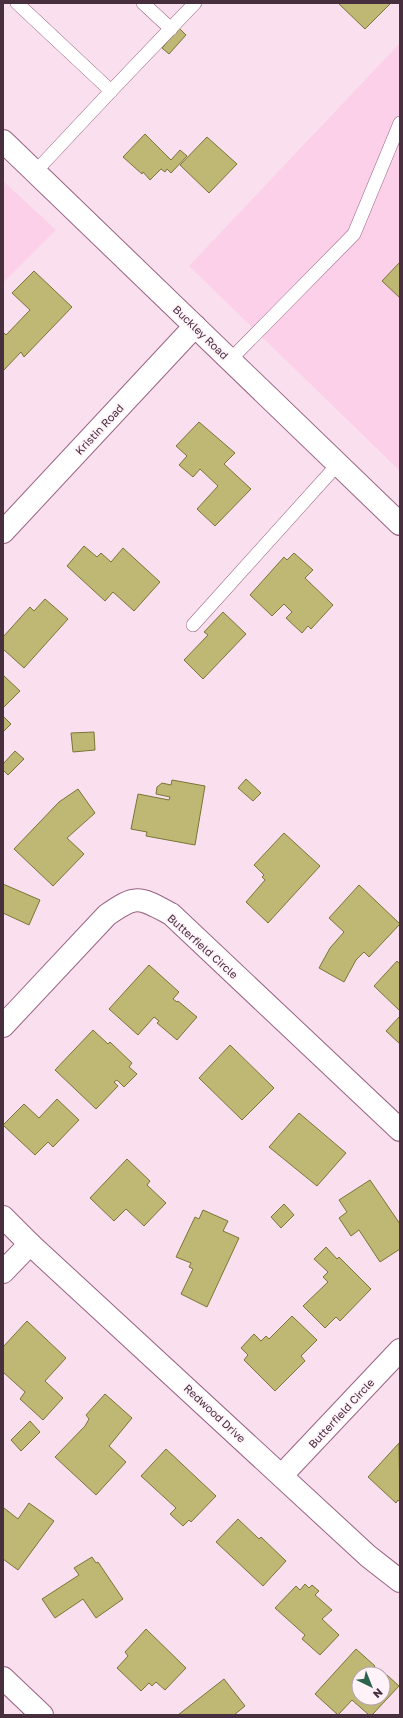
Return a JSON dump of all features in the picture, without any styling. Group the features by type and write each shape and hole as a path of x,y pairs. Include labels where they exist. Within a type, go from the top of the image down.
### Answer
{"street":[{"name":"Buckley Road","path":"3,141 400,524"},
{"name":"Kristin Road","path":"3,532 195,326"},
{"name":"Butterfield Circle","path":"3,1026 106,915 126,902 144,900 171,914 400,1130"},
{"path":"3,1217 30,1244 3,1272"},
{"name":"Redwood Drive","path":"30,1244 368,1556 400,1581"},
{"name":"Butterfield Circle","path":"282,1475 400,1350"},
{"path":"3,1678 42,1715"}],"lane":[{"path":"17,3 111,91"},
{"path":"143,3 171,29"},
{"path":"35,172 195,3"},
{"path":"230,360 354,234 400,124"},
{"path":"387,156 400,158"},
{"path":"193,625 338,464"}],"shaded area":[{"path":"400,43 400,471 189,266"},
{"path":"3,181 56,230 3,283"}],"building":[{"path":"338,3 391,3 365,29"},
{"path":"179,28 186,35 169,54 162,48"},
{"path":"145,134 171,160 180,150 187,156 171,173 167,169 165,172 161,169 150,180 143,172 142,174 123,157"},
{"path":"207,137 237,164 209,193 180,165"},
{"path":"400,262 400,298 382,281"},
{"path":"34,271 72,307 24,357 21,352 3,371 3,332 6,335 30,310 12,293"},
{"path":"199,422 235,453 224,464 251,489 215,526 197,509 218,486 200,469 193,477 179,465 187,456 176,446"},
{"path":"84,546 97,557 101,553 111,562 123,548 160,582 134,611 113,592 105,601 67,566"},
{"path":"294,553 313,570 305,578 333,605 311,629 308,626 302,633 286,618 292,612 284,604 272,616 250,595 284,557 287,560"},
{"path":"45,599 68,619 24,668 3,649 3,637 30,607 34,611"},
{"path":"223,612 246,634 203,679 184,660 208,635 204,632"},
{"path":"3,675 20,691 3,708"},
{"path":"3,716 11,724 3,732"},
{"path":"94,732 95,750 73,752 71,733"},
{"path":"15,751 24,759 8,775 3,770 3,764"},
{"path":"246,779 261,793 253,801 238,788"},
{"path":"172,780 205,786 195,845 146,836 147,832 131,829 138,794 169,800 170,797 156,794 157,787 162,783 171,785"},
{"path":"78,789 95,813 67,838 84,854 53,886 14,849 59,802"},
{"path":"284,833 320,866 268,923 246,902 265,880 262,877 264,875 254,865"},
{"path":"3,884 40,900 29,925 3,913"},
{"path":"359,885 400,924 369,957 364,952 356,960 344,982 319,968 330,948 344,932 329,918"},
{"path":"397,961 400,964 400,1011 374,986"},
{"path":"149,965 179,992 173,999 177,1002 178,1001 197,1017 177,1040 157,1023 159,1021 154,1017 138,1035 109,1009"},
{"path":"400,1016 400,1044 386,1031"},
{"path":"93,1030 108,1044 110,1042 132,1063 129,1067 137,1074 124,1087 117,1080 114,1082 118,1086 96,1109 55,1070"},
{"path":"230,1045 274,1088 242,1120 199,1078"},
{"path":"57,1099 79,1120 53,1147 48,1142 35,1155 3,1125 24,1104 39,1118"},
{"path":"299,1113 346,1153 317,1186 269,1147"},
{"path":"127,1159 150,1181 147,1185 166,1203 144,1226 126,1209 114,1221 90,1198"},
{"path":"370,1180 400,1224 400,1249 380,1262 359,1230 351,1236 339,1218 347,1212 339,1200"},
{"path":"284,1204 294,1215 281,1228 271,1217"},
{"path":"203,1210 228,1221 223,1231 239,1238 207,1307 181,1294 193,1269 189,1267 191,1263 176,1257 195,1217 199,1219"},
{"path":"326,1247 337,1259 339,1257 371,1289 340,1321 336,1317 325,1328 303,1306 328,1282 323,1277 328,1272 314,1259"},
{"path":"292,1316 317,1340 301,1356 305,1361 275,1391 244,1360 248,1355 241,1348 254,1334 261,1341 266,1336 269,1339"},
{"path":"27,1321 66,1358 45,1381 63,1398 43,1420 20,1399 25,1392 3,1372 3,1347"},
{"path":"105,1394 132,1418 109,1446 126,1462 96,1495 55,1457 85,1426 89,1419 86,1415"},
{"path":"30,1421 40,1432 21,1451 11,1440"},
{"path":"399,1443 400,1502 398,1500 396,1503 368,1477"},
{"path":"166,1449 216,1496 191,1522 189,1520 183,1526 170,1514 176,1508 141,1476"},
{"path":"29,1503 54,1521 18,1570 3,1559 3,1509 4,1508 18,1519"},
{"path":"238,1519 259,1539 261,1537 286,1561 263,1586 216,1542"},
{"path":"92,1557 96,1563 98,1562 123,1599 96,1618 83,1599 55,1618 42,1599 79,1575 74,1568"},
{"path":"305,1584 309,1588 312,1585 319,1591 315,1595 332,1610 322,1619 339,1635 320,1655 302,1639 305,1635 275,1608 296,1586 300,1590"},
{"path":"146,1629 186,1668 165,1690 156,1682 152,1686 149,1683 141,1691 117,1668 128,1656 125,1652"},
{"path":"356,1649 375,1666 351,1666 351,1701 338,1715 315,1694"},
{"path":"224,1679 245,1706 234,1715 178,1715"},
{"path":"391,1679 399,1686 391,1695"},
{"path":"359,1706 380,1706 372,1715 369,1715"}]}
